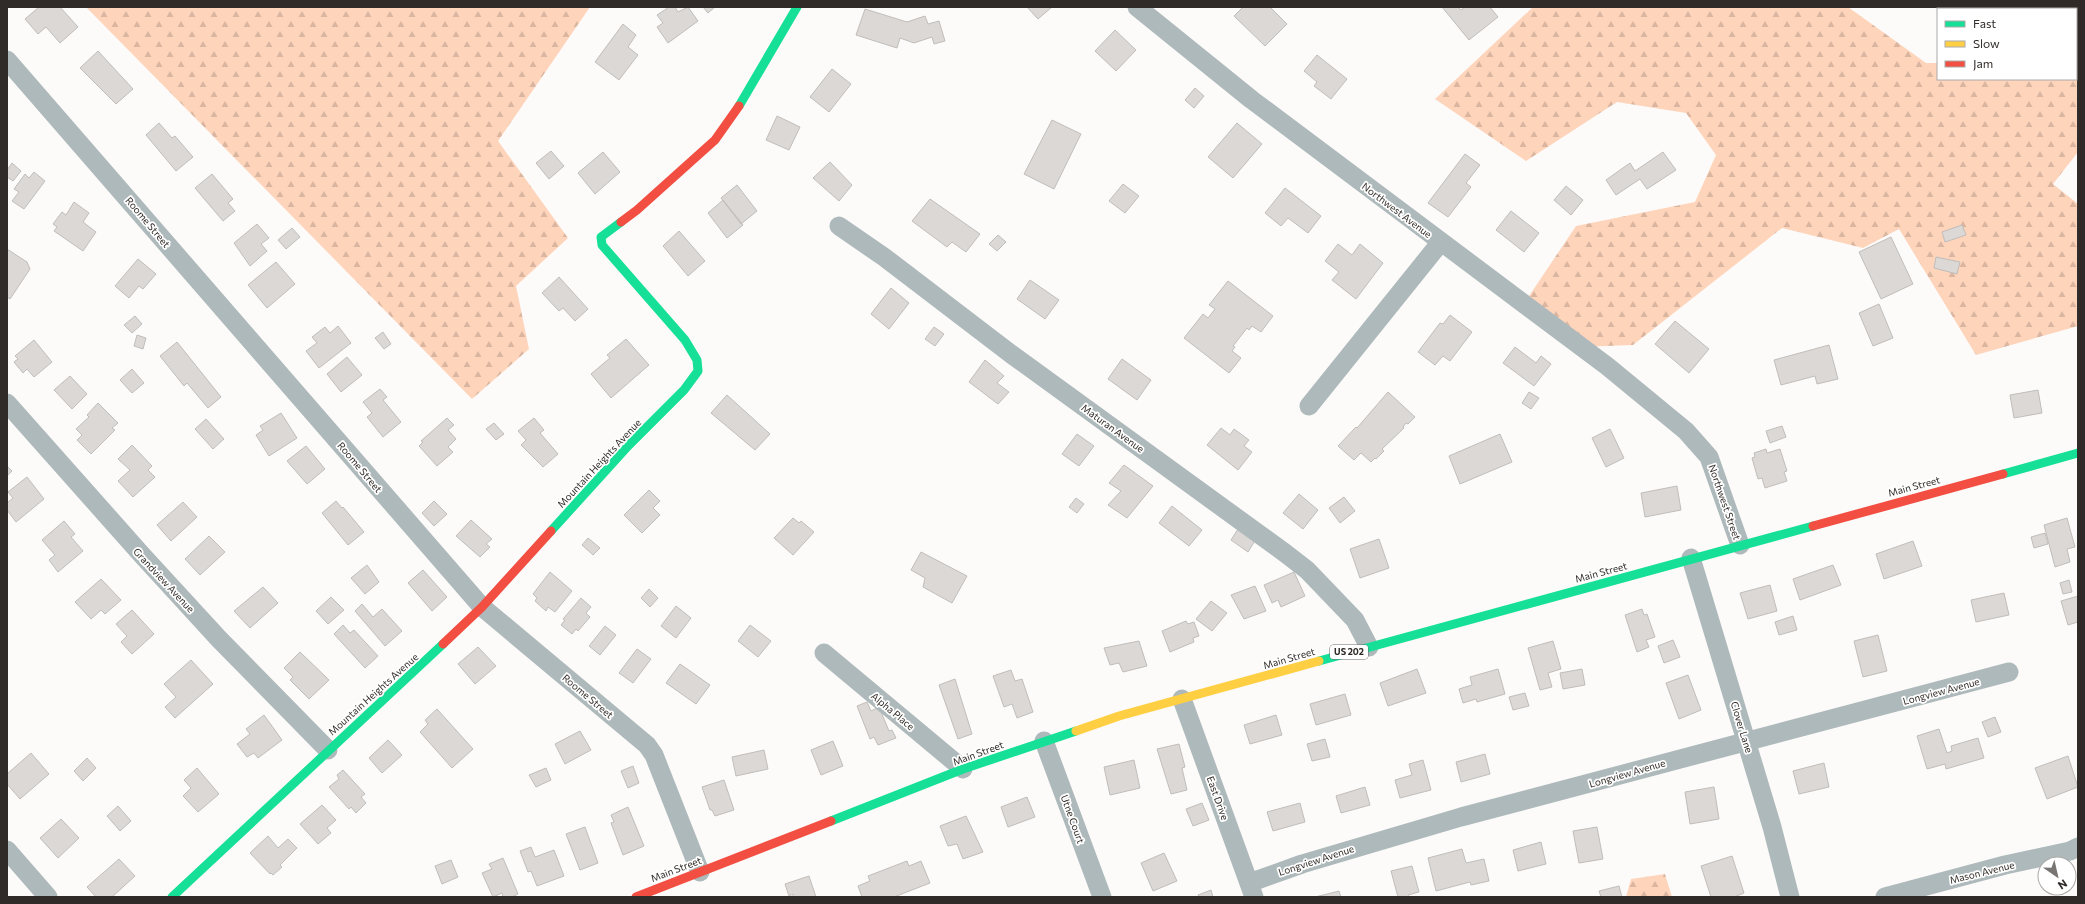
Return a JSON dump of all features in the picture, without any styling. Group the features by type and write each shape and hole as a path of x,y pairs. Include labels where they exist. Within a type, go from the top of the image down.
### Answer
{"main road":[{"name":"Mountain Heights Avenue","path":"172,897 482,607 628,446 684,390 698,371 697,360 685,340 609,255 602,245 601,237 637,210 715,140 743,101 797,7"},
{"name":"Main Street","path":"636,897 963,769 1044,741 1182,699 2078,453"}],"street":[{"name":"Northwest Avenue","path":"1137,7 1252,100 1440,243 1607,366 1659,409"},
{"name":"Roome Street","path":"7,60 482,607 647,744 654,755 700,872"},
{"name":"Maturan Avenue","path":"839,226 884,257 1011,354 1286,553 1307,570 1355,620 1369,647"},
{"path":"1309,406 1440,243"},
{"name":"Grandview Avenue","path":"7,402 208,628 328,750"},
{"name":"Northwest Street","path":"1659,409 1686,431 1709,457 1740,545"},
{"name":"Clover Lane","path":"1692,558 1772,827 1790,897"},
{"name":"Alpha Place","path":"824,653 963,769"},
{"name":"Longview Avenue","path":"1252,890 1302,864 1454,819 2009,672"},
{"name":"East Drive","path":"1182,699 1252,890"},
{"name":"Utne Court","path":"1044,741 1102,897"},
{"path":"7,850 48,897"},
{"name":"Mason Avenue","path":"1885,897 2077,850"}],"green space":[{"path":"86,7 590,7 498,141 568,238 516,286 529,349 472,399"},
{"path":"1533,7 1848,7 1926,63 1937,63 1937,80 2077,80 2077,8 2058,8 2078,7 2078,152 2053,184 2078,204 2078,326 1976,355 1899,229 1863,248 1782,228 1633,345 1579,347 1523,305 1576,226 1695,202 1716,155 1686,113 1617,102 1526,161 1435,99"},
{"path":"1665,874 1672,897 1626,897 1631,879"}],"building":[{"path":"39,7 60,7 78,27 60,43 46,27 38,34 25,19"},
{"path":"669,7 675,7 678,12 688,7 698,21 668,43 657,27 663,23 657,15"},
{"path":"703,7 715,7 708,13"},
{"path":"1027,7 1052,7 1038,19"},
{"path":"1243,7 1270,7 1287,24 1265,46 1234,16"},
{"path":"1442,7 1458,7 1461,10 1465,7 1490,7 1498,17 1469,40"},
{"path":"865,9 907,22 925,16 928,24 939,21 945,41 934,44 932,37 914,43 900,38 897,48 856,35"},
{"path":"623,24 636,35 628,47 638,55 619,80 595,62"},
{"path":"1115,30 1136,50 1116,71 1095,51"},
{"path":"98,51 133,89 116,104 80,68"},
{"path":"1317,55 1347,79 1331,99 1314,86 1317,82 1304,71"},
{"path":"832,69 851,84 829,112 810,97"},
{"path":"1195,88 1204,96 1194,108 1185,100"},
{"path":"777,116 800,127 789,150 766,140"},
{"path":"1052,120 1081,134 1054,189 1024,174"},
{"path":"159,123 172,138 175,136 193,157 176,171 146,135"},
{"path":"1237,123 1262,144 1233,178 1208,157"},
{"path":"551,151 564,166 549,179 536,163"},
{"path":"603,152 620,172 595,194 578,173"},
{"path":"1663,152 1676,170 1647,189 1640,179 1616,195 1606,180 1630,163 1635,171"},
{"path":"1465,154 1480,165 1466,183 1471,187 1448,217 1428,203"},
{"path":"830,162 852,185 839,201 813,178"},
{"path":"12,163 21,171 13,181 7,177 7,170"},
{"path":"34,172 45,181 24,209 12,201 19,192 14,189 25,174 29,178"},
{"path":"212,174 233,199 228,203 235,211 223,221 195,188"},
{"path":"1123,184 1139,196 1125,213 1109,201"},
{"path":"737,185 757,211 741,224 721,198"},
{"path":"1566,186 1583,200 1571,215 1554,200"},
{"path":"1285,188 1321,216 1308,233 1288,218 1281,226 1265,213"},
{"path":"930,199 980,234 966,252 952,242 947,247 912,221"},
{"path":"723,200 743,225 727,238 708,213"},
{"path":"74,202 89,213 83,222 96,232 83,251 54,231 57,227 53,224 62,212 66,215"},
{"path":"1511,211 1539,233 1524,252 1496,230"},
{"path":"257,224 269,238 261,244 267,251 250,266 234,243"},
{"path":"1962,225 1966,235 1945,242 1942,232"},
{"path":"292,228 300,237 286,249 278,240"},
{"path":"679,231 705,261 688,276 663,246"},
{"path":"998,235 1006,242 997,251 989,244"},
{"path":"1891,237 1913,284 1881,299 1859,252"},
{"path":"1338,244 1352,255 1360,244 1383,263 1356,299 1332,280 1339,272 1325,261"},
{"path":"7,249 27,262 30,269 10,299 7,297"},
{"path":"1936,257 1960,262 1957,274 1934,268"},
{"path":"138,259 156,274 143,289 139,286 129,298 115,286"},
{"path":"276,262 295,284 267,308 248,285"},
{"path":"559,277 588,309 575,321 563,308 559,311 542,293"},
{"path":"1030,280 1059,300 1045,319 1017,299"},
{"path":"1228,281 1273,316 1261,332 1252,326 1249,330 1247,328 1233,346 1235,347 1232,351 1241,358 1229,373 1184,338 1203,314 1208,318 1215,309 1209,305"},
{"path":"891,288 909,303 889,329 871,314"},
{"path":"1879,304 1893,338 1873,346 1859,313"},
{"path":"1450,315 1472,332 1450,361 1443,356 1435,365 1418,352 1440,323 1443,324"},
{"path":"135,316 142,324 132,333 124,325"},
{"path":"1675,321 1709,349 1689,373 1655,344"},
{"path":"338,326 351,343 319,368 306,351 317,343 312,337 325,327 330,333"},
{"path":"934,327 944,334 935,346 925,339"},
{"path":"383,332 391,344 384,349 375,338"},
{"path":"137,335 146,338 143,349 134,346"},
{"path":"626,339 649,365 611,398 591,374 610,358 607,355"},
{"path":"34,340 52,362 34,377 27,369 23,373 14,362 18,359 15,356"},
{"path":"177,342 221,397 208,408 187,383 184,386 160,356"},
{"path":"1829,345 1838,379 1817,384 1815,376 1781,385 1774,360"},
{"path":"1515,347 1536,363 1541,356 1551,364 1534,386 1503,363"},
{"path":"347,357 362,375 341,392 327,374"},
{"path":"1122,359 1151,380 1137,400 1108,379"},
{"path":"985,360 1004,376 997,383 1009,392 998,404 969,382"},
{"path":"132,369 144,383 132,393 120,380"},
{"path":"70,376 87,394 72,409 54,390"},
{"path":"380,389 387,397 383,400 401,422 383,437 367,417 372,413 363,402"},
{"path":"2038,390 2042,413 2014,418 2010,395"},
{"path":"1388,392 1415,417 1408,424 1406,423 1403,427 1404,428 1382,449 1384,451 1376,459 1375,458 1371,462 1361,453 1354,460 1338,446 1356,427 1357,428"},
{"path":"1529,392 1539,398 1531,409 1522,403"},
{"path":"727,395 770,434 755,450 711,413"},
{"path":"98,403 118,423 112,428 115,430 91,454 77,440 82,435 76,429 89,417 87,415"},
{"path":"281,413 297,438 269,456 256,435 263,430 260,426"},
{"path":"447,418 454,425 448,430 456,439 448,447 453,452 437,466 419,446 423,442 421,441"},
{"path":"534,418 544,430 540,433 558,454 543,467 521,445 526,440 518,431"},
{"path":"206,419 224,439 213,449 195,429"},
{"path":"494,423 504,434 496,440 486,429"},
{"path":"1782,426 1786,437 1770,443 1766,431"},
{"path":"1221,428 1230,435 1234,429 1249,440 1244,446 1252,452 1238,470 1207,445"},
{"path":"1610,429 1624,458 1606,467 1592,438"},
{"path":"1077,434 1094,446 1079,466 1062,454"},
{"path":"1500,434 1512,462 1460,484 1449,456"},
{"path":"132,445 152,466 148,470 155,477 133,497 118,481 130,470 118,459"},
{"path":"306,446 325,469 307,484 287,461"},
{"path":"1766,449 1767,453 1780,449 1787,471 1784,472 1787,481 1765,488 1762,478 1758,479 1752,458 1755,457 1754,453"},
{"path":"1124,465 1153,486 1127,518 1108,505 1121,491 1109,483"},
{"path":"7,466 12,471 7,476"},
{"path":"27,477 44,499 16,522 7,510 7,503 13,498 8,492"},
{"path":"1677,486 1681,510 1645,517 1641,493"},
{"path":"649,490 660,501 653,508 660,515 642,533 624,515"},
{"path":"1299,494 1318,510 1303,529 1283,513"},
{"path":"1344,497 1355,511 1340,523 1329,508"},
{"path":"1076,498 1084,504 1077,513 1069,507"},
{"path":"336,501 364,532 348,545 322,513"},
{"path":"434,501 447,514 434,526 422,513"},
{"path":"183,502 197,517 171,541 157,525"},
{"path":"1172,506 1202,530 1189,546 1159,523"},
{"path":"793,518 799,523 801,521 814,532 793,555 774,538"},
{"path":"2067,518 2075,547 2067,549 2070,562 2055,567 2044,525"},
{"path":"471,520 492,539 486,544 490,547 480,557 456,536"},
{"path":"64,521 75,534 71,537 83,551 58,572 49,560 55,555 42,540"},
{"path":"1240,526 1256,539 1248,552 1231,540"},
{"path":"2045,533 2048,544 2034,548 2031,537"},
{"path":"209,536 225,552 200,575 185,559"},
{"path":"588,538 600,548 593,555 582,545"},
{"path":"1379,539 1389,568 1360,578 1350,549"},
{"path":"1913,541 1922,566 1884,579 1876,554"},
{"path":"921,552 967,576 952,603 923,587 925,578 911,570"},
{"path":"367,565 379,582 365,594 351,578"},
{"path":"1833,565 1841,585 1800,600 1793,579"},
{"path":"423,570 447,597 432,611 408,583"},
{"path":"550,572 572,591 555,612 548,607 546,611 535,601 537,598 533,594"},
{"path":"1294,572 1305,596 1281,607 1278,600 1272,603 1264,585"},
{"path":"101,579 121,600 105,614 101,610 91,619 75,602"},
{"path":"2069,580 2072,592 2063,594 2060,583"},
{"path":"1770,585 1777,611 1748,619 1740,593"},
{"path":"1255,586 1266,611 1244,619 1231,595"},
{"path":"263,587 278,603 250,628 234,611"},
{"path":"649,589 658,598 650,607 641,598"},
{"path":"2004,593 2009,615 1976,622 1971,600"},
{"path":"2078,596 2078,622 2068,625 2061,601"},
{"path":"331,597 344,610 328,624 316,611"},
{"path":"581,598 591,607 586,613 590,617 578,631 576,629 572,634 561,625 565,620 563,619"},
{"path":"1211,601 1227,613 1212,631 1196,619"},
{"path":"362,604 373,617 382,609 402,631 385,646 355,611"},
{"path":"676,606 691,618 676,638 661,626"},
{"path":"1642,609 1644,615 1647,614 1655,637 1646,640 1649,647 1637,652 1625,615"},
{"path":"132,610 154,634 132,654 121,642 127,636 116,624"},
{"path":"1793,616 1797,630 1779,635 1775,622"},
{"path":"1186,621 1188,624 1194,622 1199,636 1193,638 1194,642 1170,652 1162,631"},
{"path":"343,625 350,633 354,630 378,656 365,668 334,634"},
{"path":"750,625 771,641 758,657 738,641"},
{"path":"605,626 616,635 600,655 589,646"},
{"path":"1878,635 1887,671 1863,677 1854,641"},
{"path":"1673,640 1680,657 1664,663 1658,646"},
{"path":"1139,641 1147,666 1123,672 1119,663 1110,665 1104,648"},
{"path":"1553,641 1561,669 1548,673 1552,687 1540,690 1528,648"},
{"path":"478,647 496,666 475,684 458,664"},
{"path":"637,649 651,659 633,683 619,673"},
{"path":"300,652 329,680 309,699 290,680 293,677 284,668"},
{"path":"191,660 213,684 175,718 165,707 176,697 164,684"},
{"path":"680,664 710,685 696,704 666,683"},
{"path":"1417,669 1426,693 1388,706 1380,683"},
{"path":"1498,669 1505,694 1477,702 1476,699 1463,703 1459,689 1472,685 1470,677"},
{"path":"1582,669 1585,685 1563,689 1560,673"},
{"path":"1011,670 1015,681 1022,679 1033,712 1017,718 1012,704 1004,707 993,676"},
{"path":"1688,675 1701,710 1679,719 1666,683"},
{"path":"955,679 972,734 958,739 939,685"},
{"path":"1525,693 1529,706 1513,710 1509,697"},
{"path":"1345,694 1351,715 1316,725 1310,704"},
{"path":"867,702 871,711 879,707 889,731 892,730 896,738 878,745 874,737 870,739 857,706"},
{"path":"437,709 473,749 452,768 420,732 428,724 425,720"},
{"path":"264,715 282,740 258,758 254,753 247,757 237,744 250,734 246,729"},
{"path":"1276,715 1282,735 1250,744 1244,725"},
{"path":"1995,717 2001,732 1988,737 1982,722"},
{"path":"1939,729 1947,753 1952,751 1951,746 1978,738 1984,758 1946,769 1945,764 1927,769 1917,736"},
{"path":"580,731 591,750 565,764 555,744"},
{"path":"1325,739 1330,757 1312,761 1307,744"},
{"path":"388,740 402,755 382,773 369,758"},
{"path":"833,741 843,766 821,775 811,750"},
{"path":"1179,744 1185,767 1182,768 1187,790 1171,794 1157,749"},
{"path":"764,750 768,769 736,776 732,757"},
{"path":"31,753 49,774 20,799 7,784 7,774"},
{"path":"1485,754 1490,774 1461,782 1456,762"},
{"path":"2068,756 2078,787 2047,799 2035,768"},
{"path":"87,758 96,768 83,781 74,771"},
{"path":"1134,760 1140,788 1110,795 1104,767"},
{"path":"1423,760 1431,790 1400,798 1395,780 1412,775 1409,764"},
{"path":"1824,763 1829,787 1799,794 1793,771"},
{"path":"633,766 639,783 628,788 621,771"},
{"path":"197,768 219,794 198,812 183,796 191,788 184,780"},
{"path":"546,768 551,780 536,787 529,775"},
{"path":"343,770 365,794 361,797 366,803 356,813 351,807 349,809 329,787 339,779 337,775"},
{"path":"724,780 734,810 715,816 712,810 710,810 702,787"},
{"path":"1365,787 1370,805 1341,813 1336,796"},
{"path":"1714,787 1719,819 1690,824 1685,792"},
{"path":"1027,797 1035,817 1008,827 1001,807"},
{"path":"1202,803 1209,820 1193,826 1186,809"},
{"path":"1300,803 1305,822 1273,831 1267,812"},
{"path":"322,805 336,820 327,828 331,833 318,844 300,824"},
{"path":"118,806 131,821 120,831 107,816"},
{"path":"628,807 644,846 623,855 611,823 614,822 611,815"},
{"path":"966,816 983,852 963,859 957,844 948,846 940,826"},
{"path":"61,819 79,838 58,858 40,838"},
{"path":"585,827 598,863 580,870 566,834"},
{"path":"1597,827 1603,859 1579,863 1573,831"},
{"path":"268,836 278,848 288,839 297,848 280,865 282,867 273,875 271,873 270,874 250,853"},
{"path":"1541,842 1546,864 1518,871 1513,850"},
{"path":"531,847 535,857 554,850 564,876 537,886 531,871 528,872 520,851"},
{"path":"1462,849 1466,863 1484,859 1489,881 1471,885 1470,882 1436,891 1428,858"},
{"path":"1164,853 1177,881 1153,891 1141,863"},
{"path":"1732,856 1744,893 1734,897 1711,897 1701,866"},
{"path":"503,858 518,894 512,897 503,897 502,893 493,897 482,873 492,869 489,864"},
{"path":"119,859 135,876 112,897 96,897 87,887"},
{"path":"451,860 458,877 442,884 435,866"},
{"path":"907,861 909,866 921,861 930,883 894,897 862,897 858,886 870,881 868,876"},
{"path":"1412,866 1419,892 1408,895 1409,897 1398,897 1391,871"},
{"path":"809,876 816,897 793,897 793,894 789,896 785,884"},
{"path":"1619,886 1622,897 1601,897 1599,891"},
{"path":"1211,890 1213,897 1199,897 1198,895"},
{"path":"1339,891 1341,897 1315,897"}],"traffic: fast":[{"path":"739,106 797,7"},
{"path":"551,531 628,446 684,390 698,371 697,360 685,340 602,245 601,237 621,222"},
{"path":"2003,474 2078,453"},
{"path":"1319,661 1813,526"},
{"path":"172,897 443,644"},
{"path":"831,821 963,769 1076,731"}],"traffic: slow":[{"path":"1076,731 1119,716 1319,661"}],"traffic: jam":[{"path":"621,222 637,210 715,140 739,106"},
{"path":"1813,526 2003,474"},
{"path":"443,644 482,607 551,531"},
{"path":"636,897 831,821"}]}
